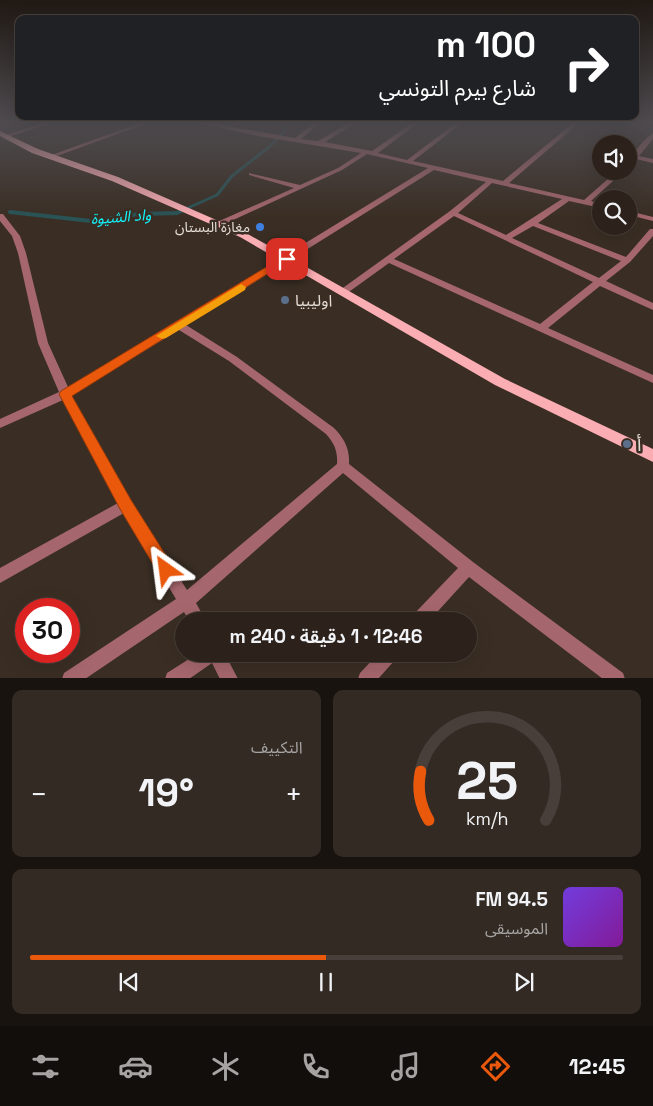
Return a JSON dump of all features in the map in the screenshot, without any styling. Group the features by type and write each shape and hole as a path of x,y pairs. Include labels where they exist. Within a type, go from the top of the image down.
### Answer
{"main road":[{"path":"47,155 115,179 220,224 287,259 500,382 653,456"}],"street":[{"path":"52,156 56,155"},
{"path":"220,224 300,188 366,155"},
{"path":"376,155 592,204"},
{"path":"408,162 418,155"},
{"path":"505,183 539,155"},
{"path":"637,158 653,161"},
{"path":"0,424 65,394 434,167"},
{"path":"250,174 300,188"},
{"path":"343,292 453,213 492,180"},
{"path":"586,202 611,180"},
{"path":"506,238 569,198"},
{"path":"453,213 653,307"},
{"path":"637,215 653,219"},
{"path":"0,216 16,236 22,253 42,343 65,394 126,505 192,612"},
{"path":"532,223 627,260"},
{"path":"541,328 627,260 653,231"},
{"path":"389,260 653,379"},
{"path":"70,678 185,602 343,466 342,445 330,431 233,359 179,325"},
{"path":"343,466 468,567 617,678"},
{"path":"0,576 126,505"},
{"path":"427,612 468,567"},
{"path":"173,678 199,662"},
{"path":"221,662 230,678"},
{"path":"366,678 381,662"}],"waterway":[{"name":"واد الشيوة","path":"181,211 217,195 232,176 259,155"},
{"name":"واد الشيوة","path":"10,212 91,221 140,214 177,213 181,211"}],"slow traffic":[{"path":"162,336 241,287"}],"place":[{"name":"مغازة البستان","path":"260,227"},
{"name":"اوليبيا","path":"285,300"},
{"name":"أ","path":"627,444"}],"route":[{"path":"166,570 126,505 79,416 65,394 287,259"}]}
